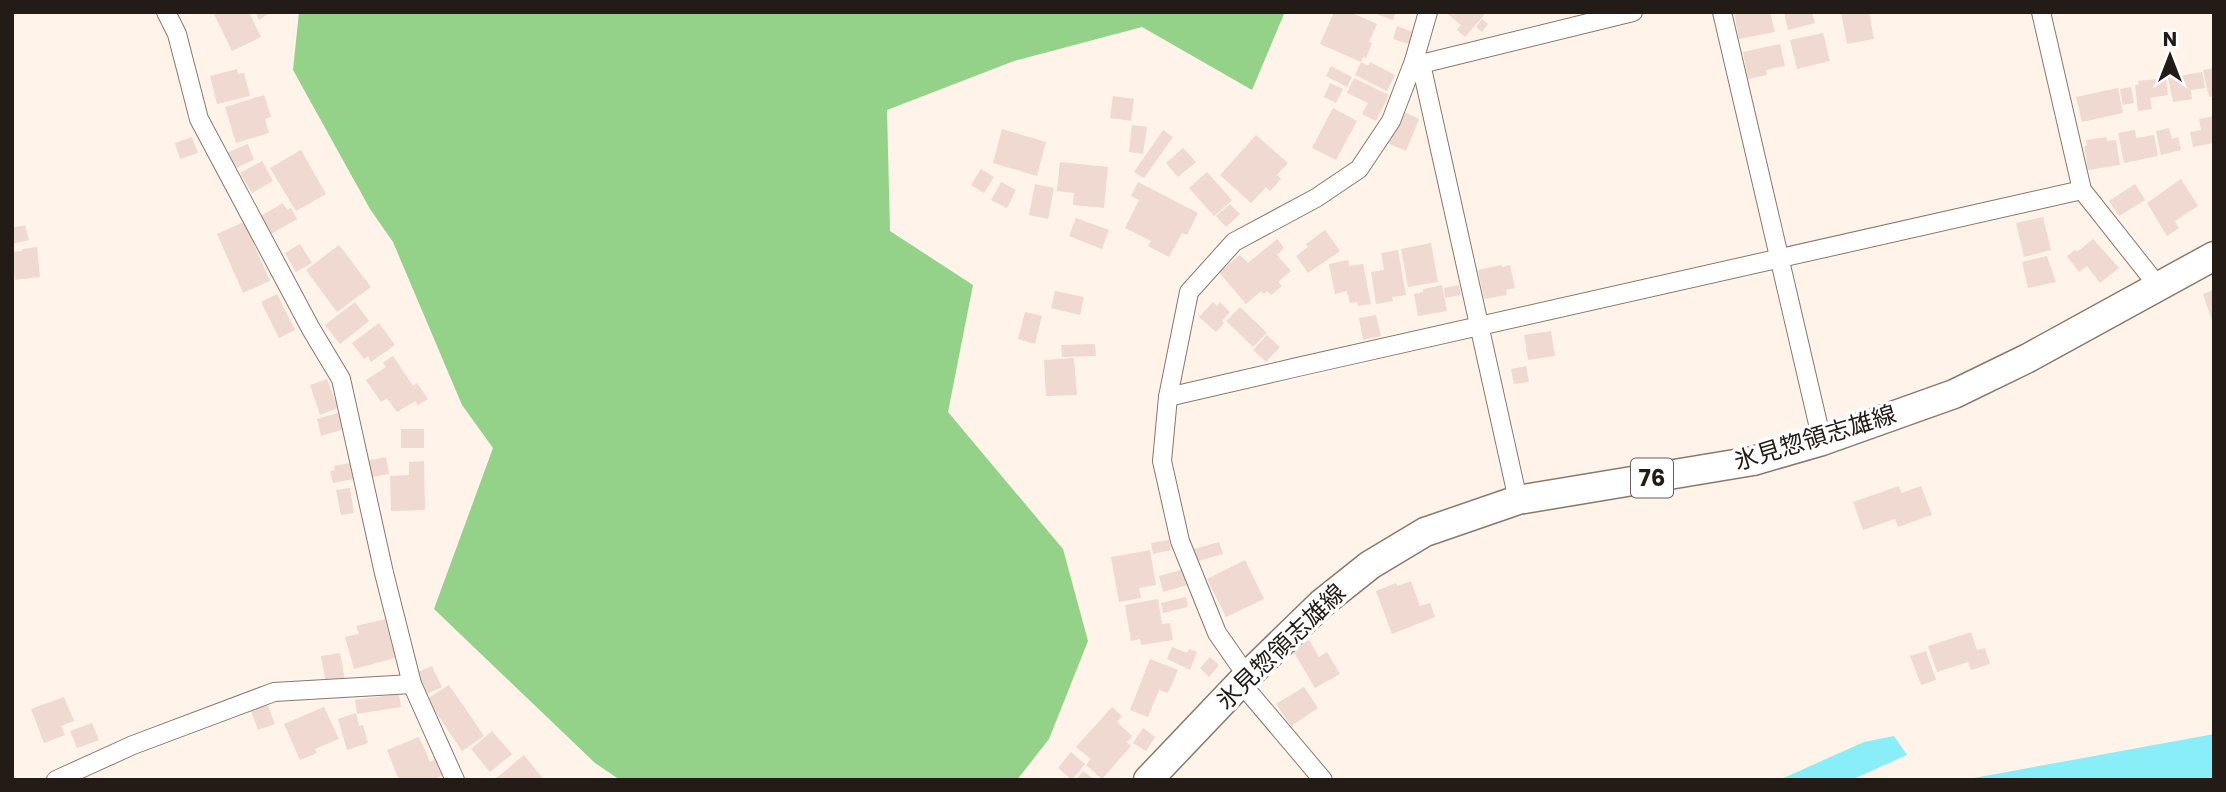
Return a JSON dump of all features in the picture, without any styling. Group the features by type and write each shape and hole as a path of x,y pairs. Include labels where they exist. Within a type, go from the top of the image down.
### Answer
{"main road":[{"name":"氷見惣領志雄線","path":"1148,780 1321,604 1370,565 1425,533 1518,500 1753,461 1822,441 1954,394 2028,358 2214,256"}],"street":[{"path":"166,12 177,34 199,119 304,317 341,379 384,573 412,684 455,780"},
{"path":"1323,780 1244,680 1217,633 1180,541 1162,461 1168,397 1189,292 1234,242 1316,198 1359,169 1391,121 1417,63 1429,12"},
{"path":"1417,63 1633,12"},
{"path":"1722,12 1822,441"},
{"path":"2041,12 2082,190 2158,286"},
{"path":"1417,63 1518,500"},
{"path":"1168,397 1479,324 1780,260 2082,190"},
{"path":"56,780 133,745 274,692 412,684"}],"green space":[{"path":"299,12 1283,12 1252,90 1142,27 1014,61 887,110 890,231 973,285 948,412 1063,549 1088,641 1049,739 1017,780 620,780 595,763 434,609 493,448 462,405 393,242 370,209 293,70"}],"water":[{"path":"2214,734 2214,780 1963,780"},
{"path":"1894,736 1907,755 1851,780 1779,780 1864,742"}],"building":[{"path":"213,12 249,12 261,37 232,51"},
{"path":"255,12 271,12 259,20"},
{"path":"1334,12 1350,12 1377,24 1366,58 1363,57 1361,62 1320,44"},
{"path":"1371,12 1396,12 1393,20"},
{"path":"1445,12 1481,12 1484,15 1465,37 1457,30 1461,25"},
{"path":"1734,12 1770,12 1775,32 1739,39"},
{"path":"1784,12 1812,12 1815,23 1788,30"},
{"path":"1841,12 1869,12 1874,39 1847,44"},
{"path":"1482,19 1488,24 1482,32 1476,27"},
{"path":"1397,26 1413,32 1409,44 1393,39"},
{"path":"1823,33 1830,61 1797,69 1790,40"},
{"path":"1780,44 1785,66 1766,70 1767,75 1748,79 1743,52"},
{"path":"1361,62 1368,66 1370,62 1395,75 1387,91 1355,75"},
{"path":"1331,66 1352,77 1347,87 1326,76"},
{"path":"2214,68 2214,96 2209,97 2203,70"},
{"path":"237,69 238,74 244,73 250,96 217,104 210,76"},
{"path":"2202,72 2205,88 2191,90 2192,99 2173,102 2168,78"},
{"path":"1354,78 1389,95 1376,121 1362,114 1368,103 1347,93"},
{"path":"2166,78 2168,95 2150,98 2152,109 2138,111 2135,85 2139,85 2138,81"},
{"path":"1330,83 1343,89 1336,103 1324,97"},
{"path":"2131,87 2134,103 2123,105 2120,89"},
{"path":"2118,88 2123,113 2082,122 2076,97"},
{"path":"264,95 271,117 265,119 269,133 236,143 225,107"},
{"path":"1113,96 1134,99 1131,121 1110,118"},
{"path":"1333,108 1357,121 1336,160 1312,148"},
{"path":"1402,111 1419,119 1406,151 1387,143"},
{"path":"2214,116 2214,143 2193,147 2190,132 2201,130 2199,119"},
{"path":"1132,125 1147,127 1143,154 1129,152"},
{"path":"2169,128 2172,139 2178,137 2181,150 2161,155 2156,131"},
{"path":"1002,129 1046,142 1037,176 993,163"},
{"path":"1163,130 1173,137 1144,178 1134,172"},
{"path":"2135,130 2136,138 2154,135 2158,156 2124,163 2118,133"},
{"path":"1256,135 1288,163 1277,175 1281,179 1270,191 1266,187 1251,203 1220,175"},
{"path":"192,137 198,153 180,159 175,143"},
{"path":"2106,137 2107,141 2116,140 2120,165 2088,170 2084,146 2087,146 2086,140"},
{"path":"248,144 254,160 233,169 226,153"},
{"path":"1183,148 1196,162 1178,177 1166,163"},
{"path":"301,150 326,194 296,211 270,168"},
{"path":"262,161 273,181 252,193 240,173"},
{"path":"1060,162 1108,167 1104,208 1073,205 1074,193 1057,191"},
{"path":"981,169 994,177 984,193 971,185"},
{"path":"1207,172 1232,200 1214,216 1189,188"},
{"path":"2181,179 2198,206 2175,221 2179,228 2167,236 2147,203"},
{"path":"1001,182 1016,190 1007,208 991,200"},
{"path":"1138,182 1198,213 1187,235 1182,233 1169,257 1148,246 1151,241 1125,228 1139,200 1131,196"},
{"path":"1035,184 1054,188 1048,219 1029,215"},
{"path":"2135,184 2145,200 2119,216 2109,201"},
{"path":"283,203 287,210 291,208 297,219 271,234 261,216"},
{"path":"1230,204 1240,214 1226,227 1216,216"},
{"path":"2043,217 2051,250 2024,257 2016,223"},
{"path":"1076,218 1109,230 1102,249 1069,236"},
{"path":"244,222 270,281 243,293 217,234"},
{"path":"25,225 29,240 12,244 12,228"},
{"path":"1325,230 1340,251 1308,273 1296,256 1308,247 1306,244"},
{"path":"1277,239 1284,248 1277,255 1291,271 1278,282 1282,286 1271,295 1267,291 1264,294 1261,291 1246,304 1219,272 1240,255 1248,263"},
{"path":"2093,239 2119,268 2100,283 2087,266 2079,272 2067,256 2075,250 2077,252"},
{"path":"1431,243 1438,282 1408,287 1401,249"},
{"path":"300,244 312,263 296,272 285,253"},
{"path":"339,245 371,287 337,312 306,270"},
{"path":"37,247 40,277 15,280 12,252"},
{"path":"1398,250 1406,295 1392,297 1393,301 1376,304 1371,272 1384,270 1381,253"},
{"path":"2047,256 2056,282 2028,288 2022,262"},
{"path":"1348,260 1349,266 1363,264 1371,304 1358,306 1357,302 1350,303 1347,291 1335,294 1329,264"},
{"path":"1510,265 1515,288 1506,290 1507,295 1484,299 1478,270"},
{"path":"1442,285 1447,311 1418,316 1414,294"},
{"path":"1459,285 1461,295 1445,298 1444,288"},
{"path":"2214,290 2214,324 2213,324 2203,294"},
{"path":"1055,291 1084,297 1080,315 1051,308"},
{"path":"277,294 295,330 279,338 261,302"},
{"path":"355,302 369,321 340,344 325,325"},
{"path":"1213,302 1217,306 1220,302 1230,312 1216,332 1199,317"},
{"path":"1240,307 1267,333 1253,347 1226,321"},
{"path":"1025,312 1042,316 1035,344 1018,339"},
{"path":"1376,315 1381,336 1363,340 1359,318"},
{"path":"379,323 395,345 371,362 368,356 364,359 352,343"},
{"path":"1551,331 1555,356 1528,360 1524,335"},
{"path":"1267,335 1280,347 1266,362 1253,350"},
{"path":"1095,344 1096,356 1062,357 1061,345"},
{"path":"393,356 413,386 417,383 428,399 418,405 415,401 397,412 387,398 381,402 366,380 386,367 383,363"},
{"path":"1074,358 1077,395 1046,396 1044,360"},
{"path":"1526,366 1529,382 1514,384 1511,369"},
{"path":"327,379 338,408 320,415 310,385"},
{"path":"341,412 345,429 321,436 317,419"},
{"path":"401,429 424,429 424,448 401,448"},
{"path":"386,457 389,474 372,477 369,460"},
{"path":"424,461 425,510 391,511 390,476 409,475 409,462"},
{"path":"350,463 354,479 333,483 330,471 335,470 334,466"},
{"path":"1899,486 1901,493 1921,486 1932,515 1898,527 1895,519 1863,530 1853,502"},
{"path":"350,488 354,513 341,515 336,490"},
{"path":"1169,540 1171,550 1153,554 1151,543"},
{"path":"1219,542 1223,554 1198,561 1194,549"},
{"path":"1150,550 1156,585 1139,588 1141,598 1119,602 1111,557"},
{"path":"1245,560 1264,599 1226,617 1207,579"},
{"path":"1184,569 1188,585 1163,592 1159,576"},
{"path":"1411,581 1420,606 1430,603 1435,617 1392,634 1376,591 1396,583 1397,586"},
{"path":"1186,597 1188,607 1163,613 1161,603"},
{"path":"1158,599 1162,624 1170,623 1173,640 1141,645 1140,639 1131,641 1125,605"},
{"path":"385,619 395,658 354,669 345,637 359,634 356,626"},
{"path":"1971,632 1977,650 1985,648 1990,664 1971,670 1968,662 1937,672 1928,646"},
{"path":"1309,640 1319,657 1327,652 1340,674 1315,688 1292,649"},
{"path":"1172,647 1187,653 1189,649 1197,652 1190,670 1167,659"},
{"path":"1926,651 1936,680 1921,685 1910,656"},
{"path":"340,653 345,680 326,683 321,656"},
{"path":"1210,657 1219,665 1209,677 1200,668"},
{"path":"1150,659 1178,670 1168,693 1159,690 1148,717 1130,710"},
{"path":"432,666 442,687 424,695 413,674"},
{"path":"449,685 484,736 462,751 427,699"},
{"path":"1304,687 1318,708 1291,726 1276,704"},
{"path":"399,694 401,707 357,714 355,700"},
{"path":"64,697 74,721 61,726 65,735 44,743 31,709"},
{"path":"267,704 275,724 258,730 251,711"},
{"path":"324,707 339,739 315,749 317,753 300,760 284,724"},
{"path":"1112,707 1122,716 1117,722 1132,736 1127,742 1131,746 1102,779 1086,765 1091,759 1076,747"},
{"path":"356,713 368,743 347,750 338,719"},
{"path":"92,723 99,740 77,748 70,731"},
{"path":"1143,728 1155,737 1146,751 1133,743"},
{"path":"492,731 512,754 490,772 471,749"},
{"path":"419,737 430,762 435,759 442,776 432,780 399,780 387,750"},
{"path":"1071,752 1085,764 1072,780 1058,768"},
{"path":"524,755 544,780 494,780"},
{"path":"1083,771 1095,780 1076,780"}]}
